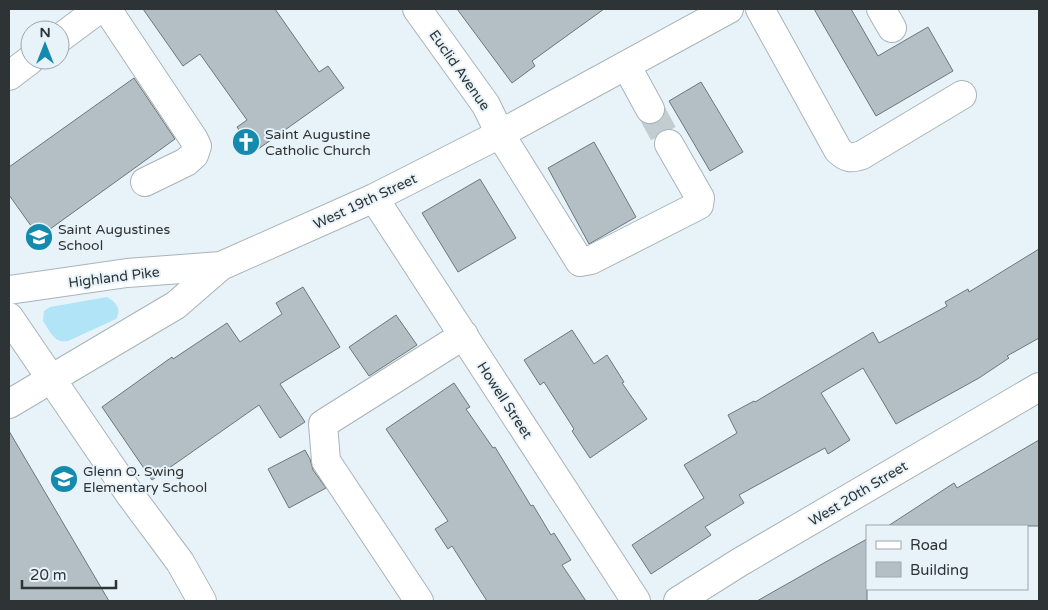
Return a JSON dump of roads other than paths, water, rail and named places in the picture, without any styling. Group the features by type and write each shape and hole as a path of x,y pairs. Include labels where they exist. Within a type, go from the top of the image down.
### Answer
{"street":[{"path":"70,31 99,9"},
{"path":"107,9 197,146 194,155 186,162 145,182"},
{"name":"Euclid Avenue","path":"417,9 486,105 500,134 580,262 591,260 699,205 700,198 669,144"},
{"name":"West 19th Street","path":"9,404 176,305 220,266 374,198 500,134 728,9"},
{"path":"760,9 838,150 844,156 853,158 862,155 962,95"},
{"path":"626,65 650,109"},
{"path":"9,76 20,68"},
{"name":"Howell Street","path":"374,198 636,601"},
{"name":"Highland Pike","path":"9,290 127,273 220,266"},
{"path":"9,317 132,496 180,562 202,601"},
{"path":"419,601 326,461 322,424 464,335"},
{"name":"West 20th Street","path":"678,601 740,562 1039,386"}],"tunnel":[{"path":"650,109 669,144"}],"place":[{"name":"Saint Augustine Catholic Church","path":"246,142"},
{"name":"Saint Augustines School","path":"39,237"},
{"name":"Glenn O. Swing Elementary School","path":"64,479"}]}
